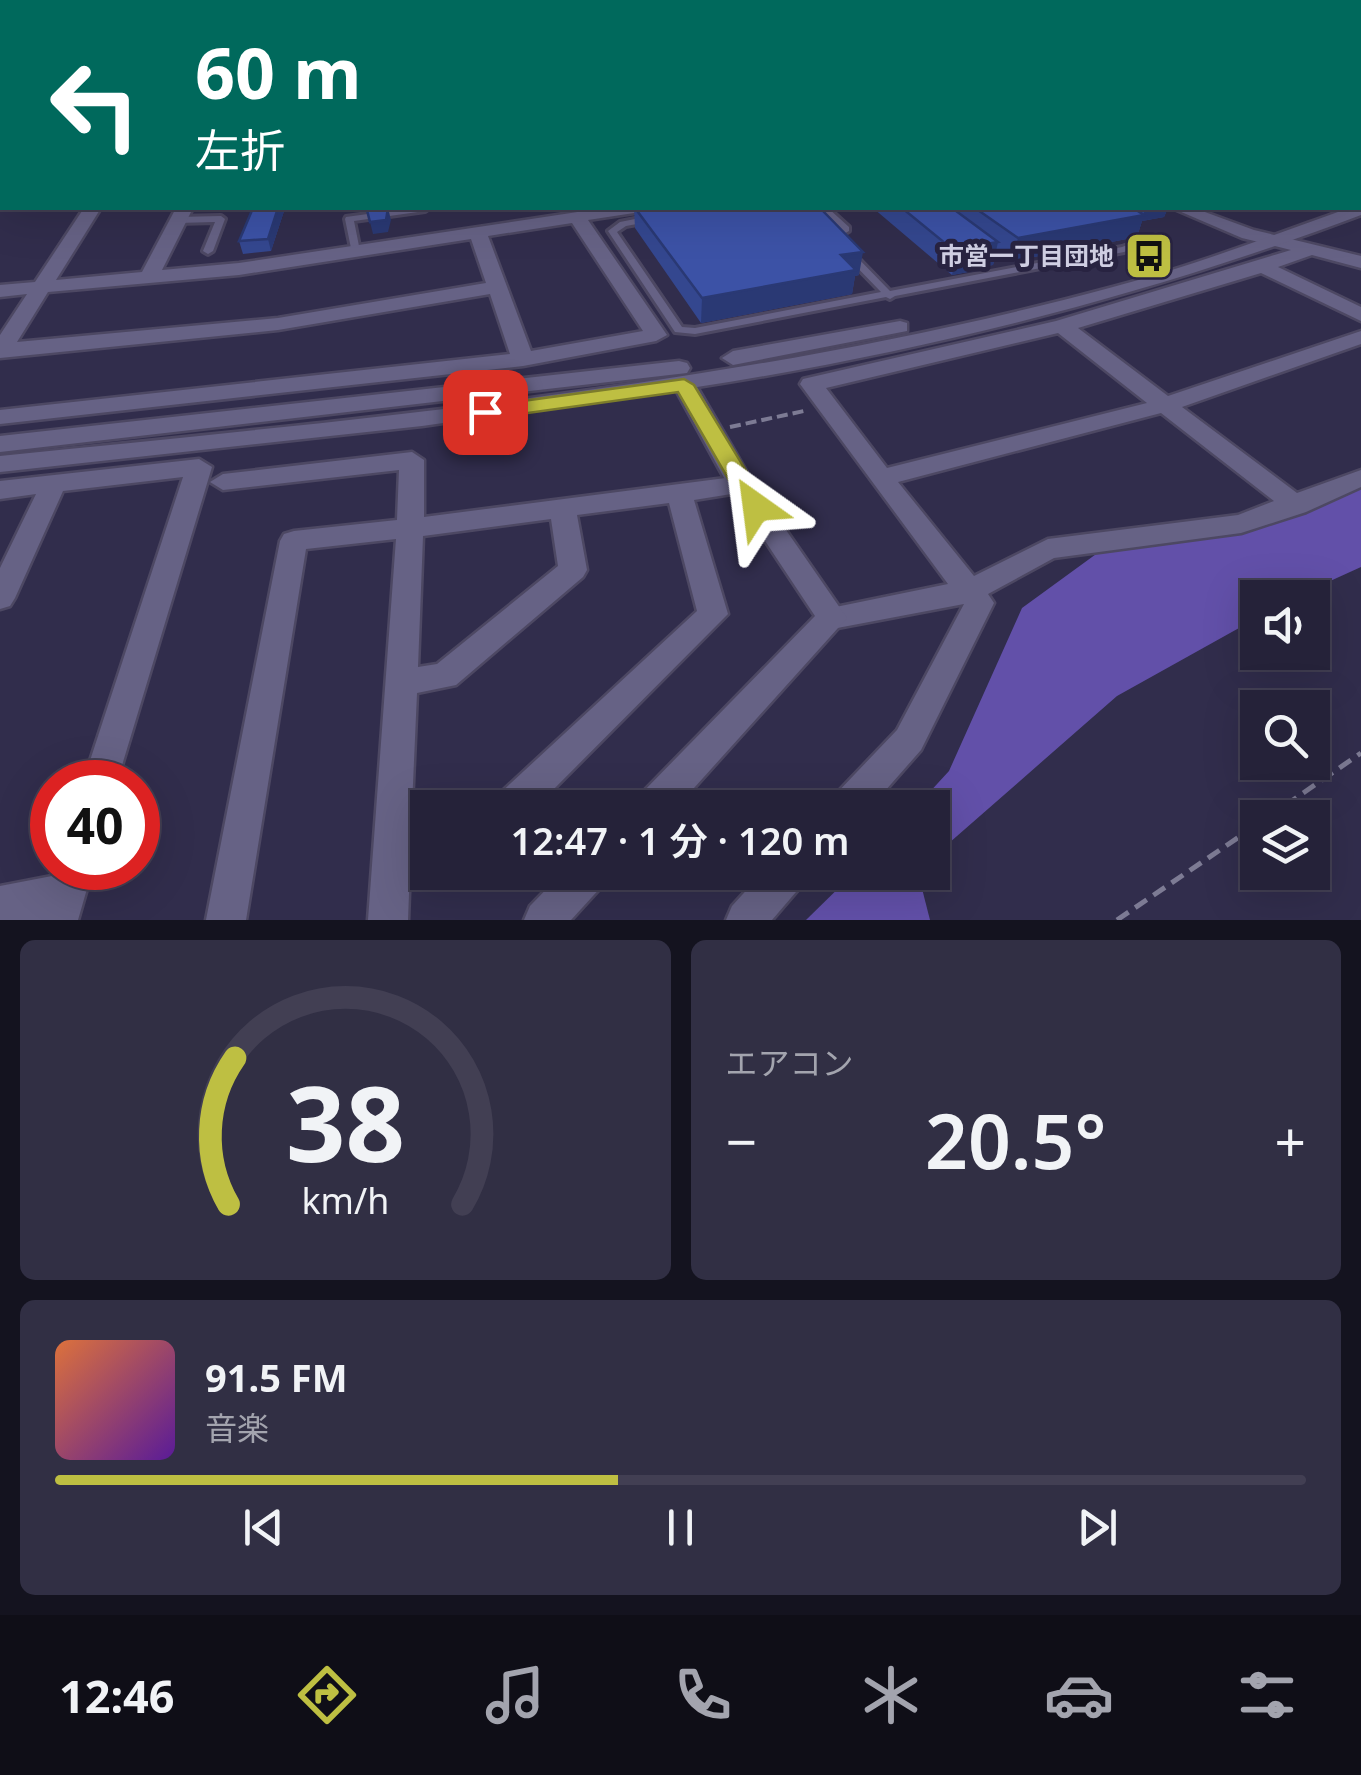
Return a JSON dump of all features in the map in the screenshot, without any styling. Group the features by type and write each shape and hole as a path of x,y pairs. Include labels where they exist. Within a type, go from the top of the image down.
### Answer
{"street":[{"path":"1,350 91,210"},
{"path":"0,291 148,279 612,210"},
{"path":"1185,210 1274,242 1361,262"},
{"path":"0,444 676,369 1015,301 1142,268 1317,210"},
{"path":"0,464 431,419 684,385 1014,318 1121,291 1274,242 1358,210"},
{"path":"148,279 187,216"},
{"path":"0,417 523,359 656,335 577,217"},
{"path":"478,232 523,359"},
{"path":"864,790 909,740 979,603 811,384 1063,327 1310,250"},
{"path":"1263,267 1361,315"},
{"path":"1,350 278,324 498,287"},
{"path":"1063,327 1297,506"},
{"path":"880,478 1162,406 1361,337"},
{"path":"684,385 742,485 832,618"},
{"path":"223,482 412,460 402,682 410,807"},
{"path":"0,490 199,466 107,760"},
{"path":"669,790 832,618 969,591 1048,549 1241,524 1297,506 1361,478"},
{"path":"0,598 54,484"},
{"path":"226,920 294,541 742,485"},
{"path":"529,790 713,614 680,495"},
{"path":"402,682 445,676 572,570 562,508"},
{"path":"388,920 410,827"},
{"path":"544,920 573,890"},
{"path":"746,920 773,890"},
{"path":"0,905 66,894"}],"lane":[{"path":"355,251 349,218 358,212 392,210"},
{"path":"825,210 846,230 830,235 890,296"},
{"path":"187,216 221,219 208,251"},
{"path":"661,218 623,224 612,231 679,330 695,332 1014,271 1156,238 1140,228"},
{"path":"1000,260 1014,271"}],"path":[{"path":"711,431 827,406"},
{"path":"1292,800 1361,753"},
{"path":"1117,920 1240,836"}],"shaded area":[{"path":"1361,483 1361,567 1330,581 1240,580 1240,627 1117,696 950,842 950,790 932,790 949,771 1022,608 1114,541 1234,532"},
{"path":"837,890 922,890 930,920 806,920"}],"building":[{"path":"252,210 277,210 268,239 239,241"},
{"path":"367,210 388,210 386,220 370,222"},
{"path":"636,210 822,210 863,252 841,255 856,270 702,298"},
{"path":"904,210 955,210 998,242 957,253"},
{"path":"978,210 1136,210 1144,215 1018,238"}],"place":[{"name":"市営一丁目団地","path":"1149,256"}],"route":[{"path":"485,412 684,385 756,507"}]}
